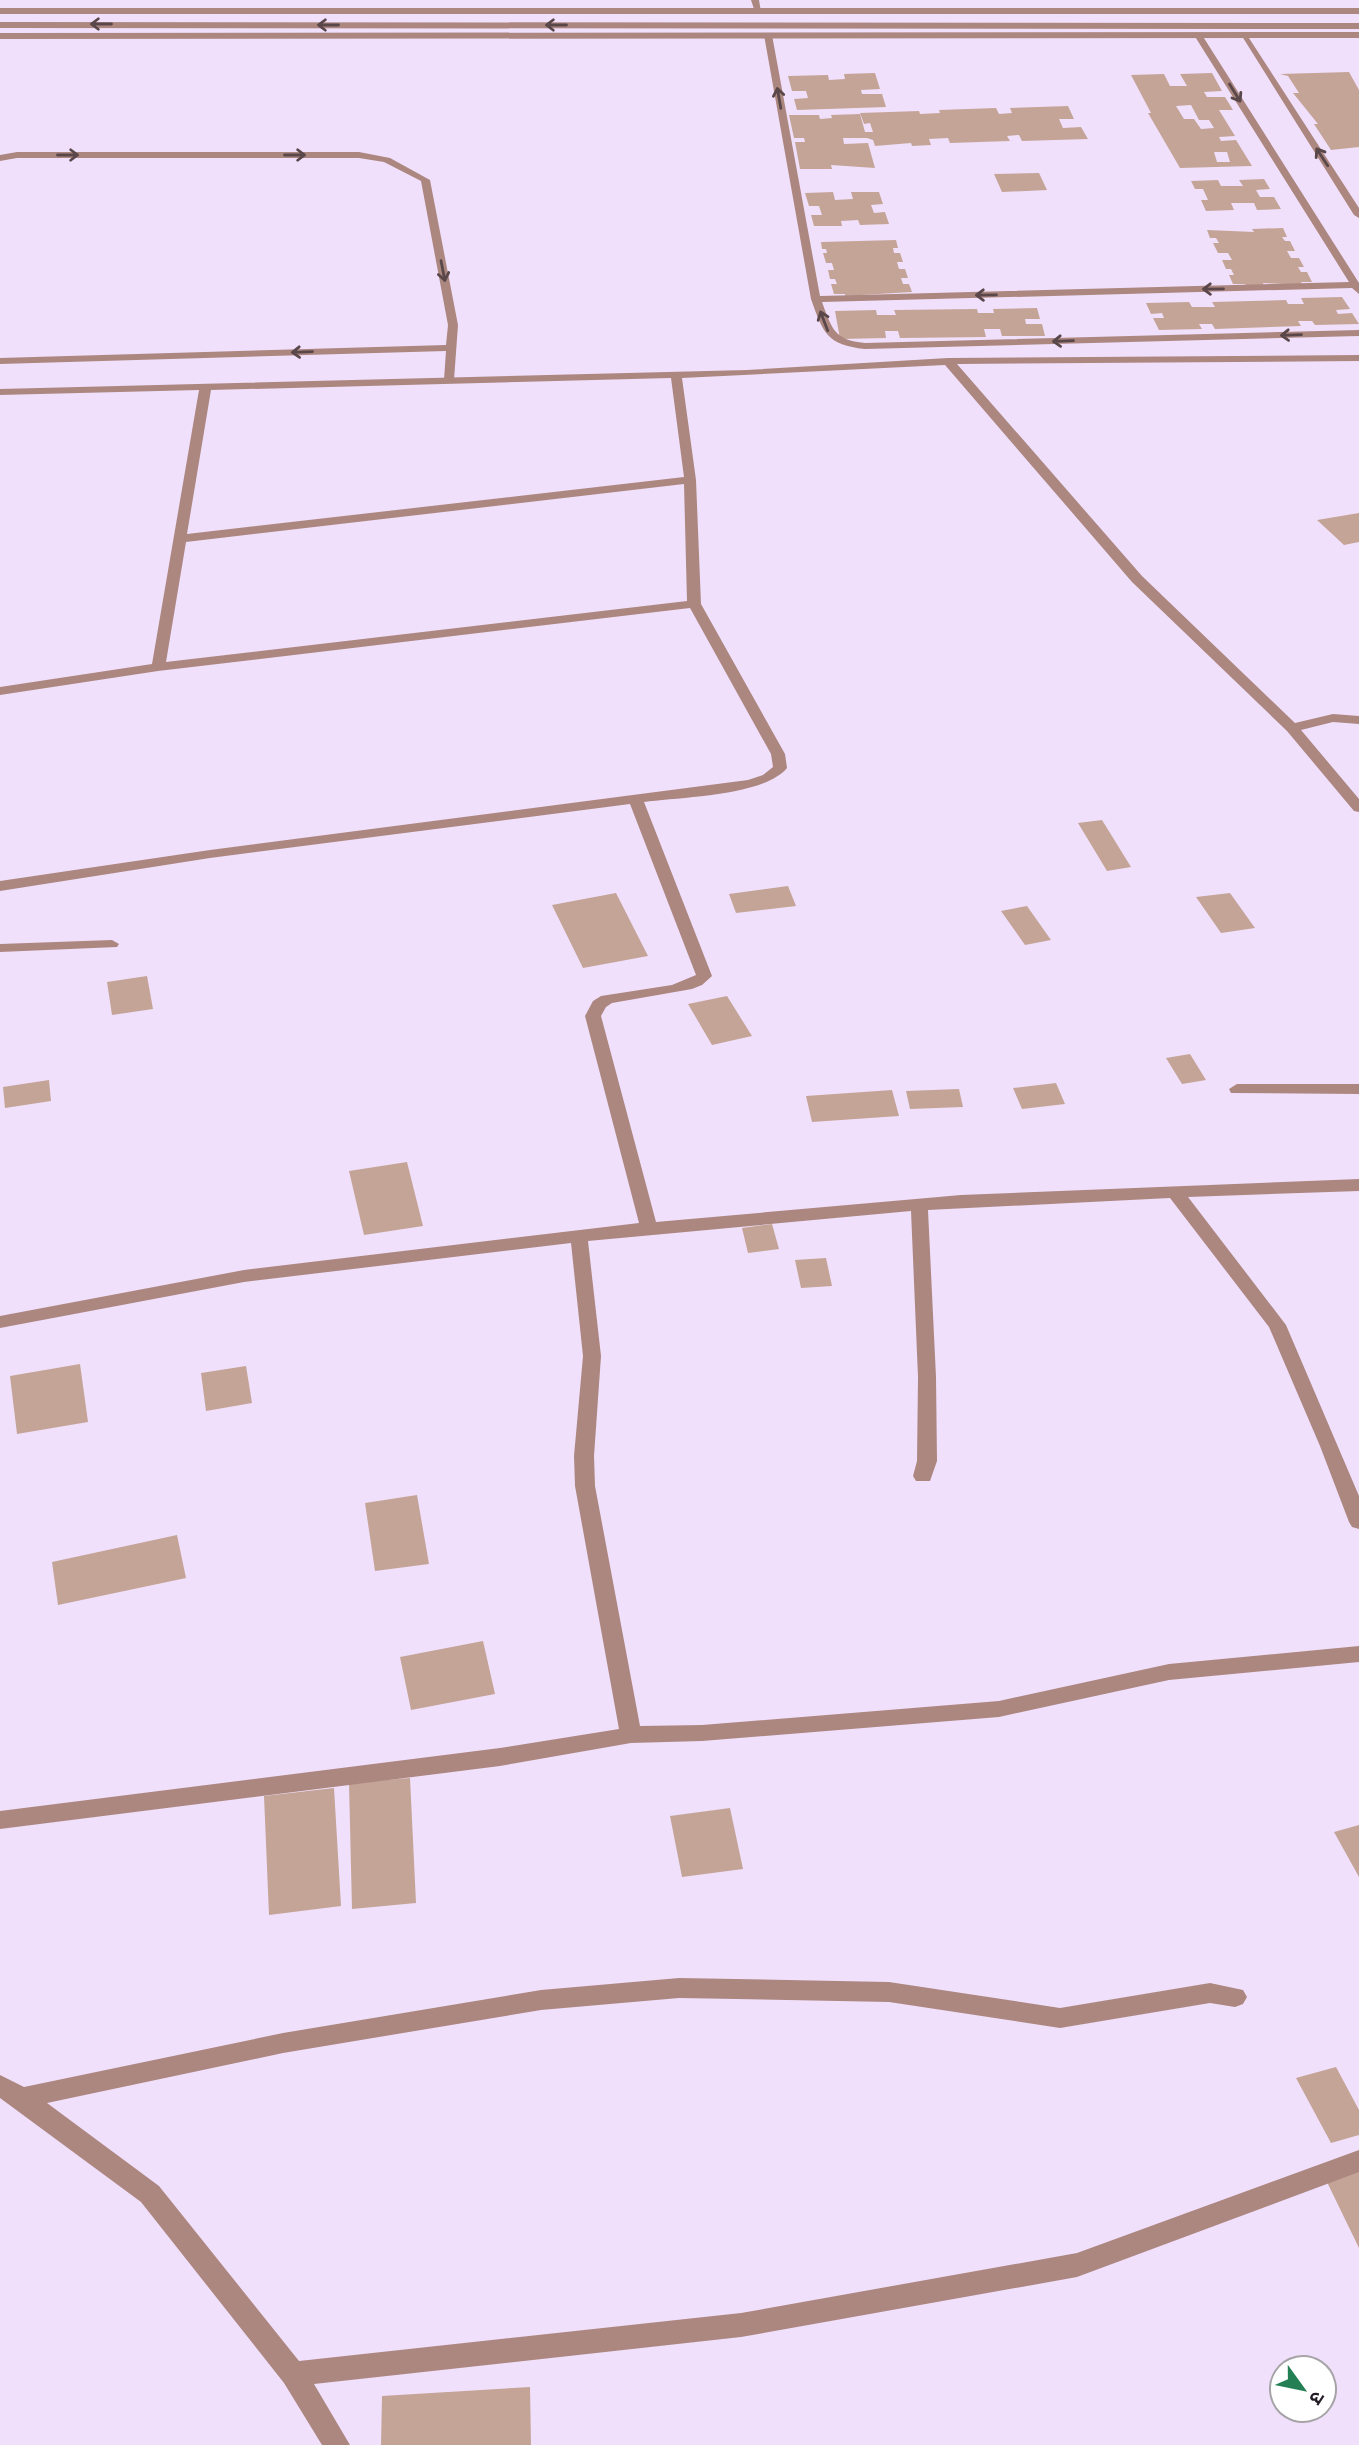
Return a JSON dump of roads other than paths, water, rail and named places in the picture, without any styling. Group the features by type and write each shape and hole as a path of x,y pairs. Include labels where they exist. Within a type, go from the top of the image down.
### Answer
{"street":[{"path":"0,11 757,5 1359,11"},
{"path":"0,25 1359,26"},
{"path":"0,36 1359,36"},
{"path":"0,392 747,373 948,361 1359,358"},
{"path":"948,361 1137,579 1292,727 1359,808"},
{"path":"0,886 224,852 750,783 768,778 780,768 778,754 694,604 690,480 676,374"},
{"path":"158,667 206,386"},
{"path":"180,539 690,480"},
{"path":"0,691 158,667 694,604"},
{"path":"1292,727 1333,719 1359,720"},
{"path":"635,798 704,976 698,983 683,987 607,999 599,1004 593,1016 649,1228"},
{"path":"1237,1089 1359,1089"},
{"path":"0,1322 244,1276 579,1235 919,1205 1359,1185"},
{"path":"1176,1194 1277,1325 1330,1446 1359,1522"},
{"path":"919,1205 927,1377 927,1461 923,1476"},
{"path":"579,1235 592,1356 584,1456 585,1486 631,1735"},
{"path":"0,1820 499,1757 631,1735 702,1733 999,1709 1169,1672 1359,1654"},
{"path":"22,2098 296,2041 541,2000 679,1988 889,1992 1060,2018 1210,1993 1235,1997"},
{"path":"0,2086 22,2098 150,2194 293,2374 337,2445"},
{"path":"293,2374 741,2325 1077,2265 1359,2161"}],"lane":[{"path":"768,35 816,299 830,337 850,345 1359,333"},
{"path":"1198,35 1357,289"},
{"path":"1243,35 1359,215"},
{"path":"0,158 16,155 359,155 387,160 425,180 453,326 449,380"},
{"path":"816,299 1357,289"},
{"path":"0,360 451,348"},
{"path":"0,948 112,943"}]}
